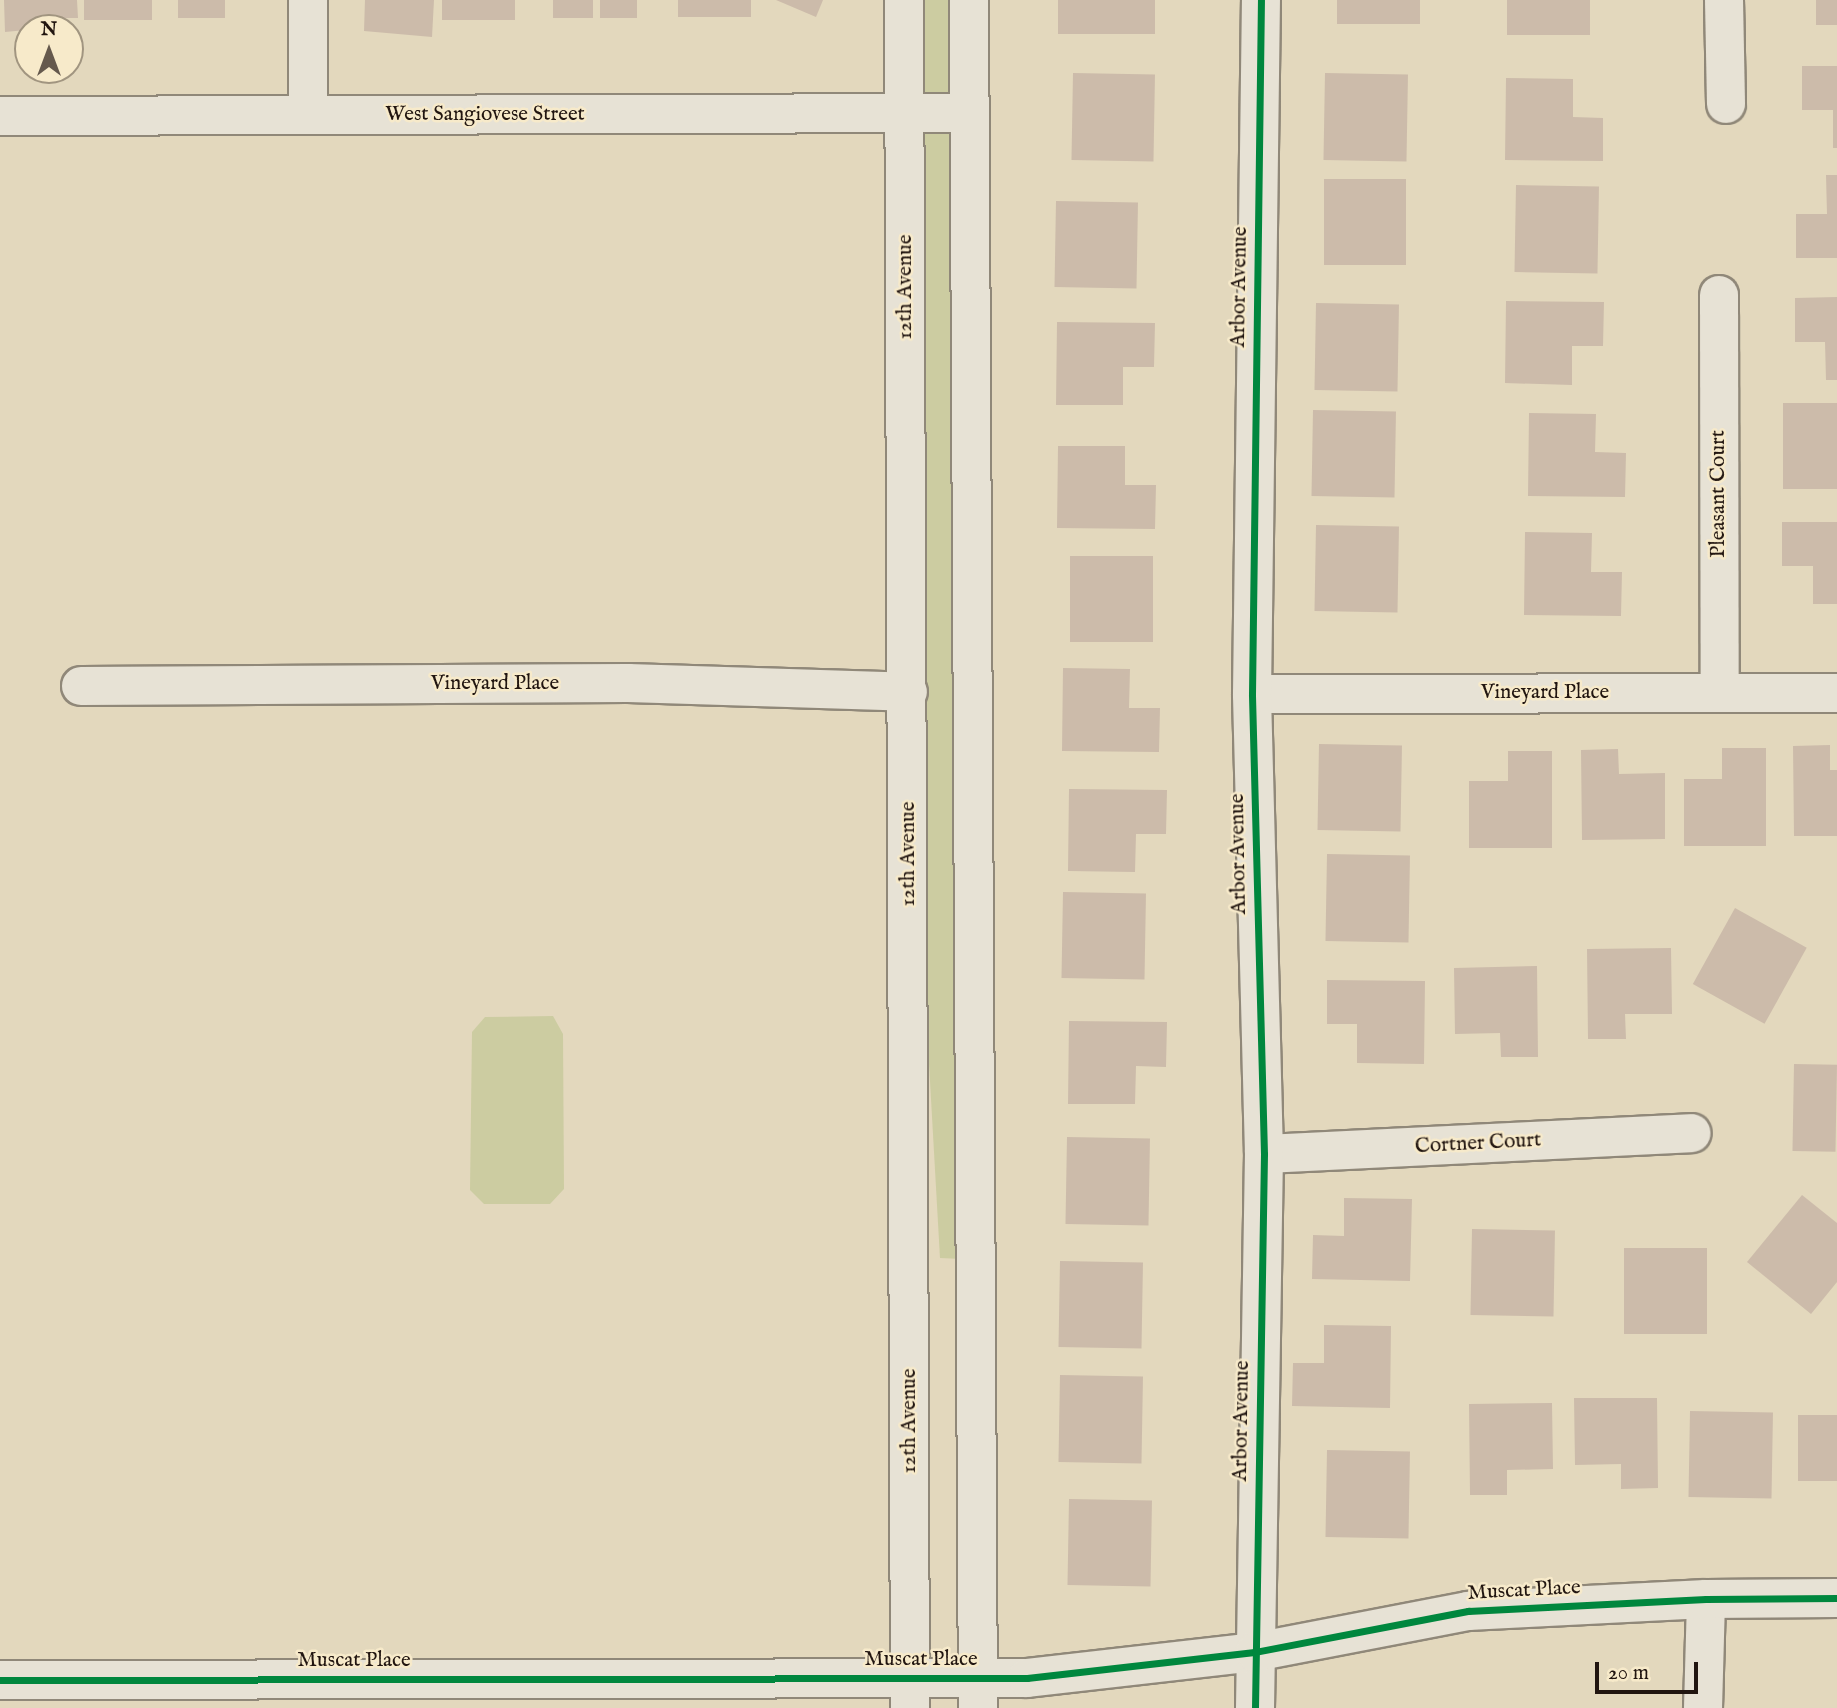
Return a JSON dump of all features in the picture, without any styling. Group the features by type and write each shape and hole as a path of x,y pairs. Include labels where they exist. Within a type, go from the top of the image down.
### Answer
{"street":[{"path":"308,0 308,115"},
{"name":"12th Avenue","path":"904,0 910,1693"},
{"path":"969,0 977,1693"},
{"name":"Arbor Avenue","path":"1255,1708 1264,1154 1252,694 1261,0"},
{"path":"1724,0 1726,104"},
{"name":"West Sangiovese Street","path":"0,116 969,113"},
{"name":"Pleasant Court","path":"1719,295 1720,692"},
{"name":"Vineyard Place","path":"81,686 628,683 908,692"},
{"name":"Vineyard Place","path":"1252,694 1837,693"},
{"name":"Cortner Court","path":"1264,1154 1692,1133"},
{"name":"Muscat Place","path":"0,1680 977,1693 1027,1678 1255,1652 1468,1611 1706,1599 1837,1598"},
{"path":"1703,1708 1706,1599"}],"green space":[{"path":"904,0 969,0 962,1259 940,1258 908,692"},
{"path":"553,1016 563,1034 564,1189 550,1204 484,1204 470,1190 472,1032 485,1017"}],"building":[{"path":"4,0 77,0 78,14 14,14 14,31 5,32"},
{"path":"84,0 152,0 152,20 84,20"},
{"path":"178,0 225,0 225,18 178,18"},
{"path":"365,0 434,0 432,37 364,31"},
{"path":"442,0 515,0 515,20 442,20"},
{"path":"553,0 593,0 593,18 553,18"},
{"path":"600,0 637,0 637,18 600,18"},
{"path":"678,0 751,0 751,17 678,17"},
{"path":"776,0 823,0 816,17"},
{"path":"1058,0 1155,0 1155,34 1058,34"},
{"path":"1337,0 1420,0 1420,24 1337,24"},
{"path":"1507,0 1590,0 1590,35 1507,35"},
{"path":"1816,0 1837,0 1837,25 1816,25"},
{"path":"1802,66 1837,66 1837,148 1833,148 1833,110 1802,110"},
{"path":"1073,73 1155,74 1153,161 1071,160"},
{"path":"1325,73 1408,74 1406,161 1323,160"},
{"path":"1506,78 1573,79 1573,117 1603,118 1603,161 1505,160"},
{"path":"1826,175 1837,175 1837,258 1796,258 1796,214 1827,214"},
{"path":"1324,179 1406,179 1406,265 1324,265"},
{"path":"1516,185 1599,186 1597,273 1514,272"},
{"path":"1056,201 1138,202 1136,288 1054,287"},
{"path":"1837,297 1837,380 1826,380 1825,342 1795,342 1795,298"},
{"path":"1506,301 1604,302 1603,346 1572,346 1572,385 1505,383"},
{"path":"1316,303 1399,304 1397,391 1314,390"},
{"path":"1057,322 1155,323 1154,367 1123,367 1123,405 1056,405"},
{"path":"1783,403 1837,403 1837,489 1783,489"},
{"path":"1313,410 1396,411 1394,497 1311,496"},
{"path":"1529,413 1596,414 1595,452 1626,453 1625,497 1528,496"},
{"path":"1058,446 1125,446 1125,485 1156,485 1155,529 1057,528"},
{"path":"1782,522 1837,522 1837,604 1813,604 1813,566 1782,566"},
{"path":"1316,525 1399,526 1397,612 1314,611"},
{"path":"1525,532 1592,533 1591,572 1622,572 1621,616 1524,615"},
{"path":"1070,556 1153,556 1153,642 1070,642"},
{"path":"1063,668 1130,669 1129,708 1160,708 1159,752 1062,751"},
{"path":"1319,744 1402,745 1400,831 1317,830"},
{"path":"1830,745 1830,770 1837,770 1837,836 1794,836 1793,746"},
{"path":"1722,748 1766,748 1766,846 1684,846 1684,779 1722,779"},
{"path":"1618,749 1619,774 1665,773 1665,839 1582,840 1581,750"},
{"path":"1508,751 1552,751 1552,848 1469,848 1469,781 1508,781"},
{"path":"1069,789 1167,790 1166,834 1136,834 1135,872 1068,871"},
{"path":"1327,854 1410,855 1408,942 1325,941"},
{"path":"1063,892 1146,893 1144,979 1061,978"},
{"path":"1735,908 1807,948 1765,1024 1693,984"},
{"path":"1671,948 1672,1014 1625,1014 1626,1039 1588,1039 1587,949"},
{"path":"1537,966 1538,1057 1501,1057 1500,1033 1455,1034 1454,968"},
{"path":"1327,980 1425,981 1424,1064 1357,1063 1357,1024 1327,1024"},
{"path":"1069,1021 1167,1022 1166,1067 1136,1066 1135,1104 1068,1104"},
{"path":"1794,1064 1837,1065 1835,1152 1792,1151"},
{"path":"1067,1137 1150,1138 1148,1225 1065,1224"},
{"path":"1802,1195 1837,1223 1837,1282 1811,1314 1747,1262"},
{"path":"1344,1198 1412,1199 1410,1281 1312,1279 1313,1235 1344,1236"},
{"path":"1472,1229 1555,1230 1553,1316 1470,1315"},
{"path":"1624,1248 1707,1248 1707,1334 1624,1334"},
{"path":"1060,1261 1143,1262 1141,1348 1058,1347"},
{"path":"1324,1325 1391,1326 1390,1408 1292,1406 1293,1363 1324,1363"},
{"path":"1060,1375 1143,1376 1141,1463 1058,1462"},
{"path":"1574,1398 1657,1398 1658,1488 1621,1489 1621,1464 1575,1465"},
{"path":"1552,1403 1553,1469 1507,1470 1507,1495 1470,1495 1469,1404"},
{"path":"1690,1411 1773,1412 1771,1498 1688,1497"},
{"path":"1798,1415 1837,1415 1837,1481 1798,1481"},
{"path":"1327,1450 1410,1451 1408,1538 1325,1537"},
{"path":"1069,1499 1152,1500 1150,1586 1067,1585"}],"cycle path":[{"path":"1255,1708 1264,1154 1252,694 1261,0"},
{"path":"0,1680 1027,1678 1255,1652 1468,1611 1706,1599 1837,1598"}]}
